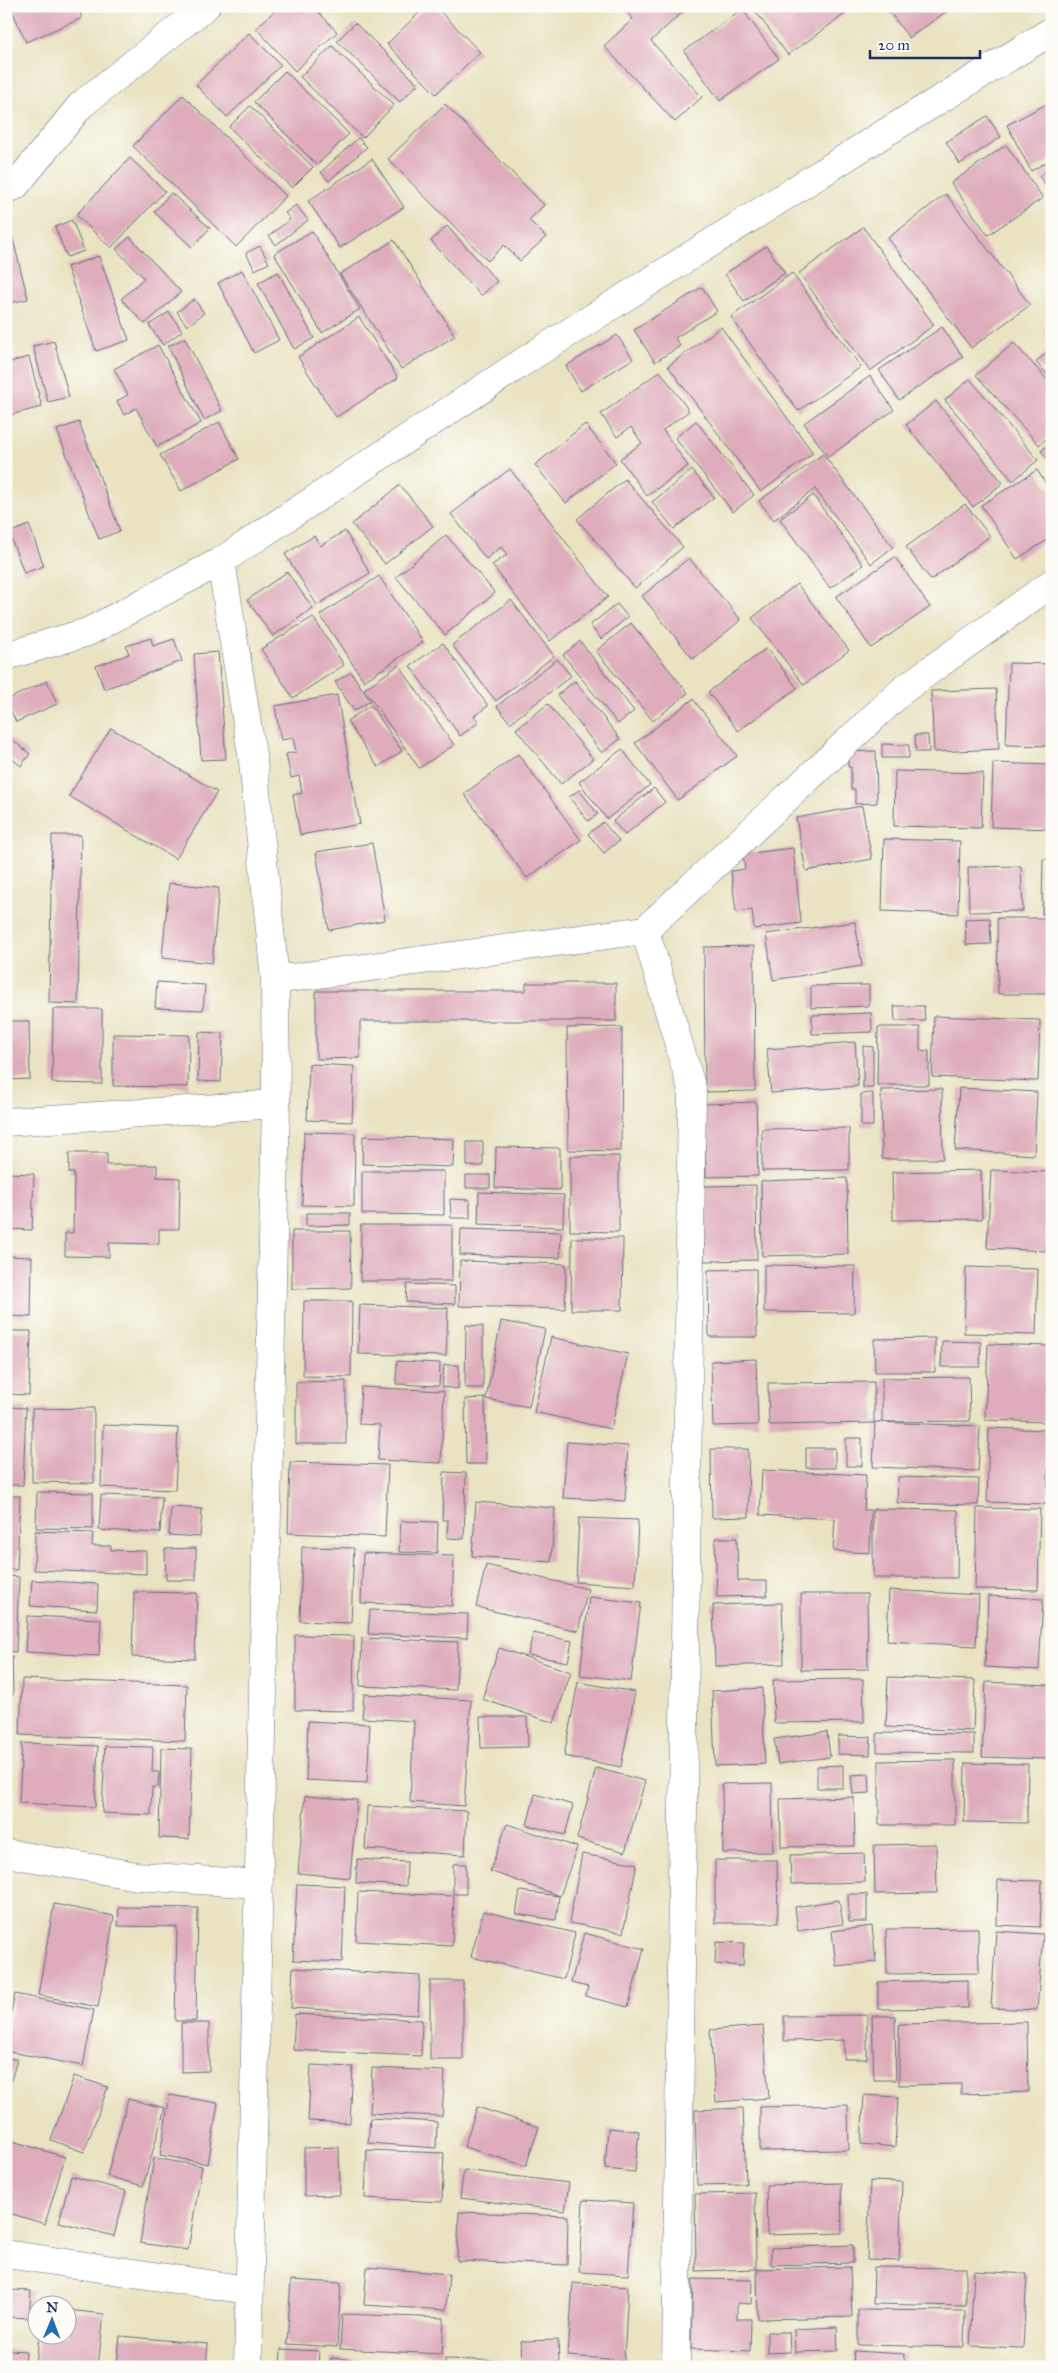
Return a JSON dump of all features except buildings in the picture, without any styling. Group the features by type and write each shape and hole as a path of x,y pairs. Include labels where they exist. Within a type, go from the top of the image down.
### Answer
{"street":[{"path":"6,189 15,186 81,105 206,6"},
{"path":"6,656 88,632 221,561 532,356 864,146 1052,31"},
{"path":"221,561 253,761 275,980 276,1104 248,2290 248,2367"},
{"path":"275,980 645,930 904,688 1052,583"},
{"path":"645,930 692,1089 676,2367"},
{"path":"6,1122 276,1104"},
{"path":"6,1853 137,1876 258,1884"},
{"path":"6,2254 248,2290"}]}
